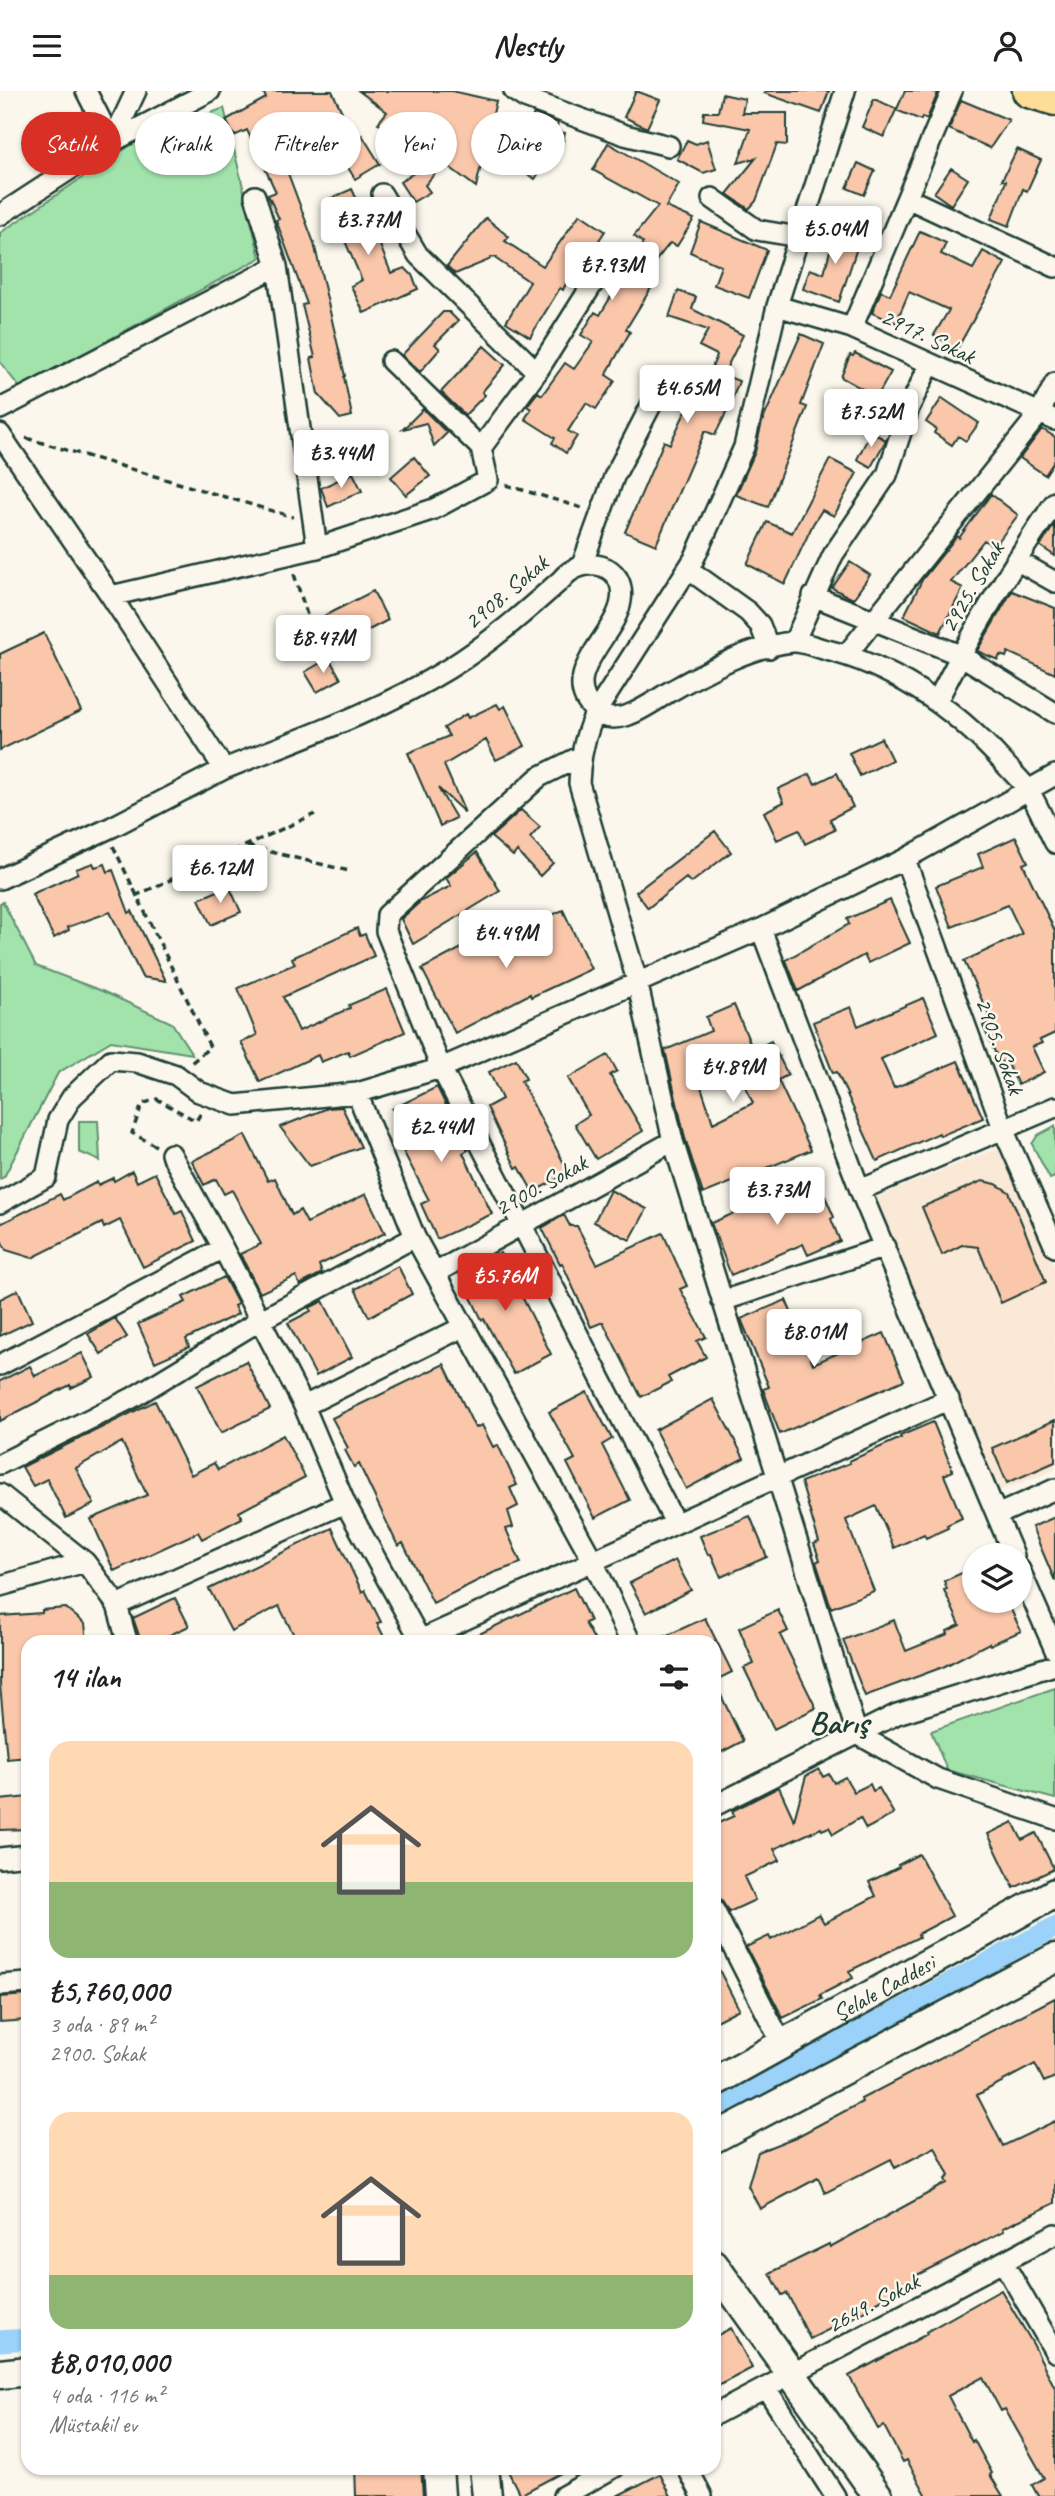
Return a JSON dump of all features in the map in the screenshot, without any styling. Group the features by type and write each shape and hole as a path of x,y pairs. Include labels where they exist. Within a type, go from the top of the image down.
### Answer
{"main road":[{"path":"1029,91 1055,99"}],"street":[{"path":"86,91 97,112"},
{"path":"121,124 136,91"},
{"path":"121,138 210,91"},
{"path":"514,91 525,98 625,135 668,146"},
{"path":"845,91 777,306 744,447 688,569 586,731 579,783 636,981 673,1141 856,1734 938,1779 1055,1819"},
{"path":"852,328 952,91"},
{"path":"1,213 61,175"},
{"path":"382,194 418,254 537,372"},
{"path":"255,196 277,266 317,548"},
{"path":"712,198 757,230 799,237"},
{"path":"906,198 1055,267"},
{"path":"0,408 277,266"},
{"path":"481,448 537,372 592,285"},
{"name":"2917. Sokak","path":"777,306 852,328 1047,417"},
{"path":"111,596 317,548 383,528 434,509 488,480 481,448 391,361"},
{"path":"794,642 833,555 887,475 909,408 930,364"},
{"path":"582,565 614,477 663,382"},
{"path":"847,654 1047,417 1055,383"},
{"path":"0,434 7,460 111,596 224,769"},
{"name":"2925. Sokak","path":"937,701 960,655 1016,560 1055,502"},
{"path":"1016,560 1055,582"},
{"name":"2908. Sokak","path":"0,879 106,830 224,769 381,705 448,669 508,627 568,572 582,565 597,564 615,576 622,595 616,615 583,671 581,684 584,696 596,712"},
{"path":"688,569 748,613 760,625 769,648"},
{"path":"813,596 960,655 1055,713"},
{"path":"596,712 612,720 635,712 705,672 746,654 794,642 847,654 891,673 937,701 981,738 1029,791 1055,843"},
{"path":"581,756 539,777 387,915 386,932 441,1068 675,1523"},
{"path":"0,1203 46,1177 58,1120 72,1097 111,1059 137,1062 176,1076 199,1092 235,1105 356,1093 441,1068 636,981 761,929 905,859 1055,775"},
{"name":"2905. Sokak","path":"905,859 1004,1131 1055,1247"},
{"path":"761,929 860,1190 1009,1543"},
{"path":"356,1093 415,1237 593,1561 627,1635"},
{"path":"860,1190 1004,1131 1055,1107"},
{"name":"2900. Sokak","path":"435,1273 673,1141"},
{"path":"171,1154 223,1248 304,1406 345,1503 418,1635"},
{"path":"0,1464 132,1398 259,1321 415,1237"},
{"path":"722,1301 885,1247"},
{"path":"0,1365 223,1248"},
{"path":"304,1406 465,1326"},
{"path":"434,1635 949,1399"},
{"path":"997,1515 1055,1489"},
{"path":"0,1495 85,1562 117,1605 125,1635"},
{"path":"117,1605 345,1503"},
{"path":"0,1586 85,1562"},
{"path":"1032,1597 1055,1650"},
{"path":"721,1802 897,1714 1055,1665"},
{"path":"0,1858 21,1856"},
{"name":"Şelale Caddesi","path":"721,2079 1055,1893"},
{"path":"721,1924 782,2044"},
{"path":"721,2134 1055,1958"},
{"path":"0,1985 21,1984"},
{"name":"2649. Sokak","path":"721,2411 1055,2234"},
{"path":"1003,2262 1055,2351"},
{"path":"721,2275 878,2496"},
{"path":"0,2374 21,2372"},
{"path":"766,2388 835,2496"},
{"path":"439,2475 440,2496"},
{"path":"485,2475 487,2496"},
{"path":"563,2496 601,2475"},
{"path":"691,2475 702,2496"}],"path":[{"path":"26,438 313,523"},
{"path":"488,480 601,514"},
{"path":"288,555 315,640"},
{"path":"135,896 314,814"},
{"path":"106,830 135,896 210,1047 176,1076"},
{"path":"245,846 349,871"},
{"path":"171,1154 132,1133 142,1104 157,1098 195,1121 213,1097"}],"shaded area":[{"path":"1002,1146 1055,1268 1055,1470 999,1491 876,1197"}],"green space":[{"path":"135,142 135,175 235,175 235,154 260,258 20,388 0,362 0,233 86,175 121,175 121,152"},
{"path":"3,902 36,966 102,991 172,1023 192,1054 111,1041 58,1073 4,1177 0,1179 0,903"},
{"path":"79,1121 98,1121 100,1161 79,1152"},
{"path":"1055,1126 1055,1177 1050,1179 1032,1144 1038,1135"},
{"path":"1055,1688 1055,1799 947,1770 931,1731"}],"building":[{"path":"263,91 332,91 342,112 249,112 249,134 247,130 235,136 235,115 266,98"},
{"path":"359,91 452,91 496,101 493,112 471,112 471,175 479,175 476,187 457,173 457,112 387,112"},
{"path":"636,91 660,100 647,128 624,117"},
{"path":"829,91 821,113 764,93"},
{"path":"905,91 938,93 927,119 922,117 921,120 896,110 884,137 862,127 874,99 897,109"},
{"path":"722,94 745,99 742,113 787,113 787,145 777,144 756,201 749,209 727,194 756,158 738,163 750,129 703,120 704,112 718,112"},
{"path":"961,100 1009,120 990,148 949,129"},
{"path":"362,135 375,156 375,167 355,179 353,175 361,175"},
{"path":"687,140 696,144 707,140 716,169 703,173 677,159"},
{"path":"608,143 679,184 666,207 694,219 677,246 670,243 646,273 653,278 653,285 626,329 630,332 606,375 615,381 596,409 586,403 568,431 577,436 566,453 552,443 555,438 525,419 531,409 527,406 538,392 542,395 565,363 574,369 593,342 581,335 595,312 600,315 643,243 634,236 658,206 593,170"},
{"path":"1017,149 1041,160 1027,191 1023,189 1009,226 991,219 1006,181 1002,180"},
{"path":"858,163 875,171 864,195 847,188"},
{"path":"951,168 968,179 951,205 934,193"},
{"path":"268,175 289,175 314,243 352,416 340,419 318,394 311,358 315,357 302,305 307,304 276,220 279,219 268,195 276,192"},
{"path":"411,175 434,175 425,185 430,192 413,202 400,182"},
{"path":"352,189 371,231 374,230 391,273 405,268 412,275 418,289 364,313 351,286 362,280 327,200"},
{"path":"580,214 605,231 590,254 582,249 563,290 560,288 530,337 506,322 530,282 496,259 497,257 455,274 447,266 486,218 509,237 505,241 543,266"},
{"path":"701,222 767,250 749,298 714,285 721,266 690,252"},
{"path":"836,227 862,233 839,302 803,289 810,269 824,274"},
{"path":"920,231 946,243 941,254 973,269 983,251 1005,263 957,349 934,335 949,310 909,292 896,323 872,313 881,291 890,295"},
{"path":"678,291 696,297 692,309 743,335 723,375 739,381 730,405 715,435 705,431 656,545 625,532 664,441 670,444 690,402 697,405 717,355 699,346 708,330 669,317"},
{"path":"443,312 449,312 458,321 435,344 440,349 420,372 402,355"},
{"path":"801,334 824,344 801,405 807,407 768,507 736,495 755,452 762,422"},
{"path":"484,346 505,365 482,392 485,395 465,415 441,392"},
{"path":"855,353 891,372 877,397 841,377 850,355"},
{"path":"942,398 979,423 966,441 958,436 952,445 934,433 936,429 926,422"},
{"path":"423,409 447,433 434,446 426,423 403,429"},
{"path":"1042,429 1055,437 1055,460 1045,475 1020,458"},
{"path":"871,432 886,440 871,467 857,459"},
{"path":"414,457 430,476 406,495 391,477"},
{"path":"830,459 857,473 834,516 822,510 785,584 747,564 767,522 792,533"},
{"path":"353,473 362,491 328,507 321,488"},
{"path":"991,494 1018,515 994,547 984,540 951,582 963,588 940,633 904,616 922,580 957,536 959,538"},
{"path":"1055,524 1055,556 1040,546"},
{"path":"850,562 870,575 853,599 832,588"},
{"path":"373,591 388,620 335,643 322,617"},
{"path":"1012,591 1055,608 1055,674 1008,652 1006,657 1000,655 998,660 977,651"},
{"path":"44,633 81,711 0,750 0,654"},
{"path":"329,658 341,679 317,692 305,672"},
{"path":"497,704 500,709 505,706 525,746 496,760 486,740 444,765 465,813 438,788 456,818 440,826 408,753 449,736 444,728 466,714 468,718"},
{"path":"881,738 892,760 860,776 849,753"},
{"path":"837,773 853,807 830,819 835,830 805,844 799,830 777,840 764,812 784,802 778,789 810,774 815,784"},
{"path":"521,810 540,827 530,838 553,863 540,876 517,851 513,856 491,837"},
{"path":"715,831 731,852 691,883 686,878 648,908 636,892"},
{"path":"1016,837 1028,862 1023,864 1055,931 1055,1033 1032,1047 1044,1072 1018,1085 1006,1060 1000,1063 983,1026 992,1022 964,961 1022,934 1008,905 952,927 936,886 983,867 978,854"},
{"path":"477,852 500,891 413,944 401,919 421,901 451,886 446,878"},
{"path":"93,863 95,867 105,864 108,872 113,870 129,913 132,911 166,981 142,977 110,912 68,927 69,930 54,938 32,894 78,873 76,869"},
{"path":"229,886 241,912 211,925 199,899"},
{"path":"890,900 910,943 868,963 864,955 798,991 786,960 849,924 847,919"},
{"path":"563,910 591,969 531,997 530,994 455,1033 422,969 486,935 490,943"},
{"path":"357,928 360,936 365,934 374,956 283,997 299,1031 387,989 405,1032 350,1056 348,1051 321,1062 318,1055 260,1082 241,1042 257,1035 238,988 295,964 292,958"},
{"path":"923,998 938,1033 881,1059 894,1088 958,1061 983,1118 940,1136 939,1133 877,1161 837,1072 833,1073 813,1022 851,1007 858,1026"},
{"path":"734,1005 753,1050 771,1041 788,1075 778,1080 811,1150 703,1194 685,1138 665,1050 711,1031 706,1017","holes":["729,1054 753,1103 713,1123 695,1068"]},
{"path":"608,1055 617,1071 610,1075 643,1131 596,1159 575,1124 589,1115 568,1078"},
{"path":"516,1059 526,1079 521,1081 569,1173 533,1192 519,1167 516,1168 487,1107 502,1099 489,1072"},
{"path":"437,1087 468,1150 463,1153 492,1214 437,1239 421,1204 429,1200 402,1149 410,1145 392,1109"},
{"path":"342,1107 361,1147 310,1166 280,1127 328,1108"},
{"path":"245,1135 268,1181 275,1178 292,1215 300,1210 307,1223 366,1194 385,1233 319,1265 322,1273 300,1285 296,1276 260,1293 240,1254 261,1244 232,1190 224,1194 216,1179 204,1185 192,1161"},
{"path":"132,1171 137,1182 155,1173 176,1214 182,1211 196,1241 143,1267 120,1220 104,1228 102,1223 32,1258 6,1250 0,1238 0,1224 60,1194 63,1200 97,1182 98,1185 113,1178 114,1181"},
{"path":"817,1178 834,1217 831,1219 840,1241 808,1255 803,1244 731,1275 711,1223"},
{"path":"982,1181 996,1184 1009,1192 1046,1282 1001,1303 978,1247 962,1245 942,1255 922,1207"},
{"path":"610,1190 647,1209 630,1240 594,1222"},
{"path":"564,1215 570,1226 577,1226 597,1264 663,1233 687,1286 680,1289 706,1337 697,1341 706,1357 668,1377 671,1382 641,1397 603,1322 591,1327 562,1263 560,1264 542,1228"},
{"path":"500,1253 551,1354 514,1374 484,1319 482,1320 459,1273"},
{"path":"398,1266 412,1294 369,1317 355,1289"},
{"path":"224,1277 238,1304 234,1306 238,1314 186,1339 189,1347 155,1362 138,1324 186,1302 183,1297"},
{"path":"18,1290 32,1321 0,1336 0,1299"},
{"path":"786,1300 813,1364 884,1333 904,1380 780,1434 763,1389 769,1387 741,1319"},
{"path":"323,1301 352,1357 316,1376 288,1323"},
{"path":"115,1318 127,1337 101,1354 88,1334"},
{"path":"82,1353 94,1377 71,1388 70,1385 0,1421 0,1381 30,1366 35,1376"},
{"path":"246,1361 270,1409 221,1433 197,1386"},
{"path":"444,1364 475,1428 482,1425 493,1447 498,1445 517,1485 510,1488 518,1506 508,1511 513,1527 506,1529 521,1563 493,1573 433,1603 403,1543 398,1546 359,1464 354,1467 345,1450 348,1448 332,1418"},
{"path":"587,1392 612,1439 602,1445 630,1500 595,1518 567,1463 575,1459 549,1412"},
{"path":"713,1399 744,1458 686,1489 655,1430"},
{"path":"155,1401 191,1475 214,1463 218,1470 283,1435 305,1477 239,1512 242,1518 202,1539 198,1532 114,1571 91,1519 147,1495 122,1442 76,1468 94,1504 66,1518 47,1479 33,1486 22,1467"},
{"path":"1055,1420 1055,1462 1007,1483 992,1448"},
{"path":"933,1422 953,1471 944,1475 962,1518 926,1538 924,1534 894,1548 876,1506 846,1520 874,1591 831,1608 816,1562 820,1560 814,1544 819,1542 801,1482 850,1463 849,1461"},
{"path":"750,1516 767,1557 721,1577 700,1536"},
{"path":"1055,1517 1055,1581 1032,1527"},
{"path":"332,1528 362,1592 365,1590 381,1622 377,1623 383,1635 294,1635 279,1606 231,1631 209,1589"},
{"path":"675,1560 691,1590 646,1613 630,1583"},
{"path":"962,1573 962,1613 1013,1613 1021,1631 990,1645 989,1643 943,1667 865,1696 843,1640 894,1620 906,1651 948,1634 947,1631 960,1625 944,1590 947,1589 944,1581"},
{"path":"574,1588 590,1621 585,1623 592,1635 477,1635"},
{"path":"175,1598 189,1626 170,1635 139,1635 133,1618"},
{"path":"66,1608 85,1624 86,1635 21,1635 21,1758 7,1759 0,1685 0,1616 42,1613 42,1610"},
{"path":"778,1610 788,1631 780,1635 816,1708 774,1729 744,1668 754,1664 739,1628"},
{"path":"705,1618 714,1635 668,1635"},
{"path":"721,1650 732,1672 721,1678"},
{"path":"721,1695 743,1741 721,1752"},
{"path":"819,1769 823,1777 829,1774 834,1783 845,1777 854,1792 870,1784 873,1791 879,1788 894,1814 866,1829 860,1818 833,1834 829,1827 822,1830 821,1828 774,1849 780,1860 744,1877 755,1900 729,1912 721,1900 721,1822 734,1816 732,1811 779,1787 794,1820 806,1776"},
{"path":"21,1798 21,1829 0,1830 0,1800"},
{"path":"1013,1822 1022,1840 1036,1833 1054,1869 1014,1888 988,1834"},
{"path":"919,1854 952,1916 918,1934 919,1937 849,1971 853,1978 820,1995 822,1999 783,2018 746,1947 769,1936 771,1940 819,1914 824,1923 876,1896 869,1882"},
{"path":"721,1974 739,2009 721,2018"},
{"path":"21,1996 21,2020 0,2022 0,1997"},
{"path":"1055,1998 1055,2077 1044,2082 1035,2064 977,2095 1003,2146 1055,2121 1055,2203 917,2275 919,2279 866,2308 868,2310 810,2339 787,2293 782,2295 770,2273 829,2244 830,2247 947,2183 945,2179 949,2176 935,2147 895,2168 891,2159 825,2193 818,2178 760,2209 748,2186 758,2152 798,2136 862,2102 861,2099"},
{"path":"1001,2290 1055,2388 1055,2496 1038,2496 1032,2485 1044,2478 1005,2409 1001,2411 983,2377 948,2396 1003,2496 927,2496 907,2460 903,2462 884,2426 878,2429 849,2376"},
{"path":"731,2328 752,2368 721,2384 721,2333"},
{"path":"355,2475 422,2475 423,2496 356,2496"},
{"path":"510,2475 557,2475 520,2495"},
{"path":"660,2475 671,2496 617,2496"}],"waterway":[{"path":"721,2106 1055,1927"},
{"path":"0,2341 21,2340"}],"district":[{"name":"Barış","path":"839,1722"}]}
